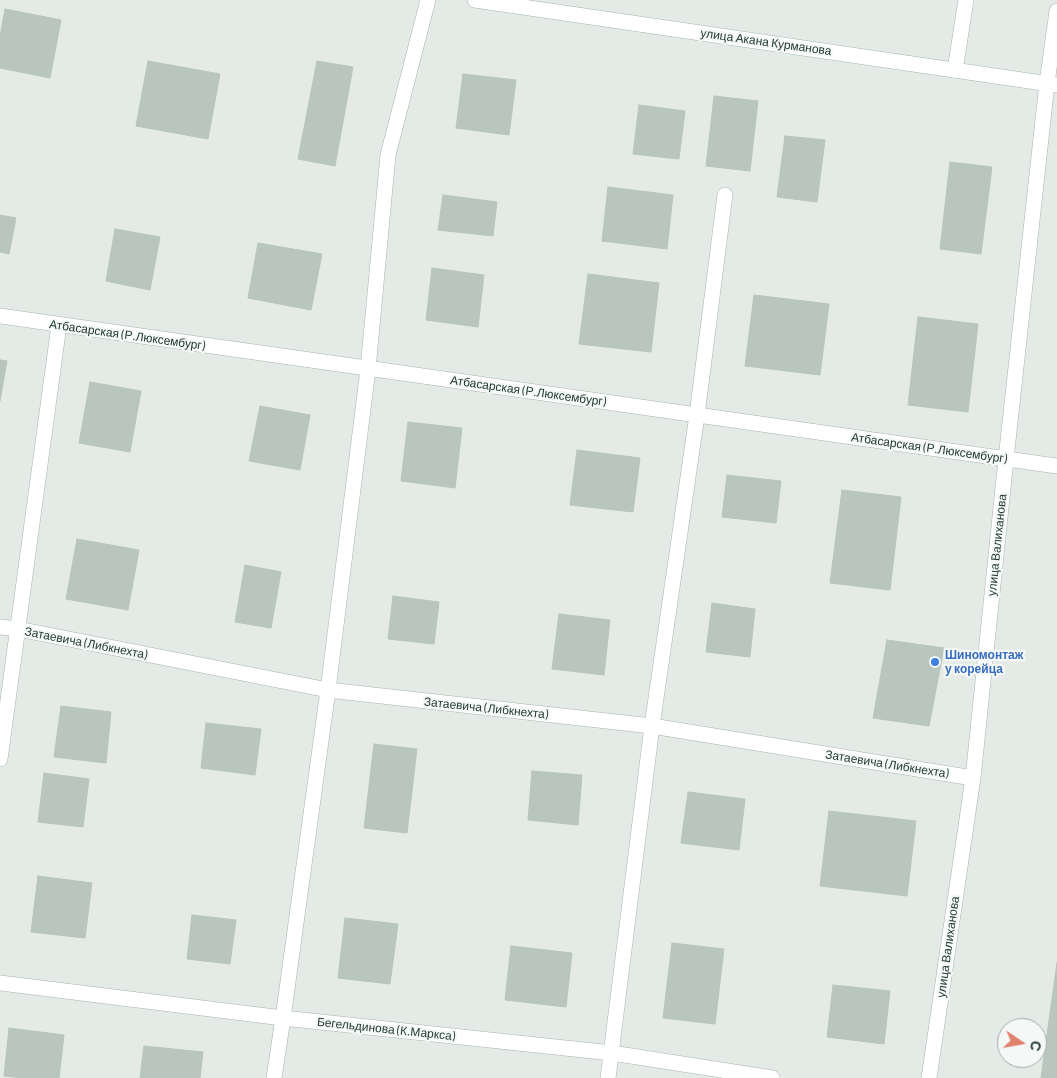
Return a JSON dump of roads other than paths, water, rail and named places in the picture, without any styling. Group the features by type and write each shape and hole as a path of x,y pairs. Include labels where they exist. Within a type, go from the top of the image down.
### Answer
{"street":[{"path":"274,1078 328,690 368,368 388,155 428,0"},
{"name":"улица Акана Курманова","path":"475,0 1052,84"},
{"path":"955,70 966,0"},
{"name":"улица Валиханова","path":"928,1078 973,778 1006,459 1052,84 1057,12"},
{"path":"608,1078 652,726 697,415 724,195"},
{"name":"Атбасарская (Р.Люксембург)","path":"0,316 1057,466"},
{"path":"0,759 59,325"},
{"name":"Затаевича (Либкнехта)","path":"0,627 328,690 652,726 973,778"},
{"name":"Бегельдинова (К.Маркса)","path":"0,983 283,1018 612,1053 772,1078"}],"place":[{"name":"Шиномонтаж у корейца","path":"935,662"}]}
